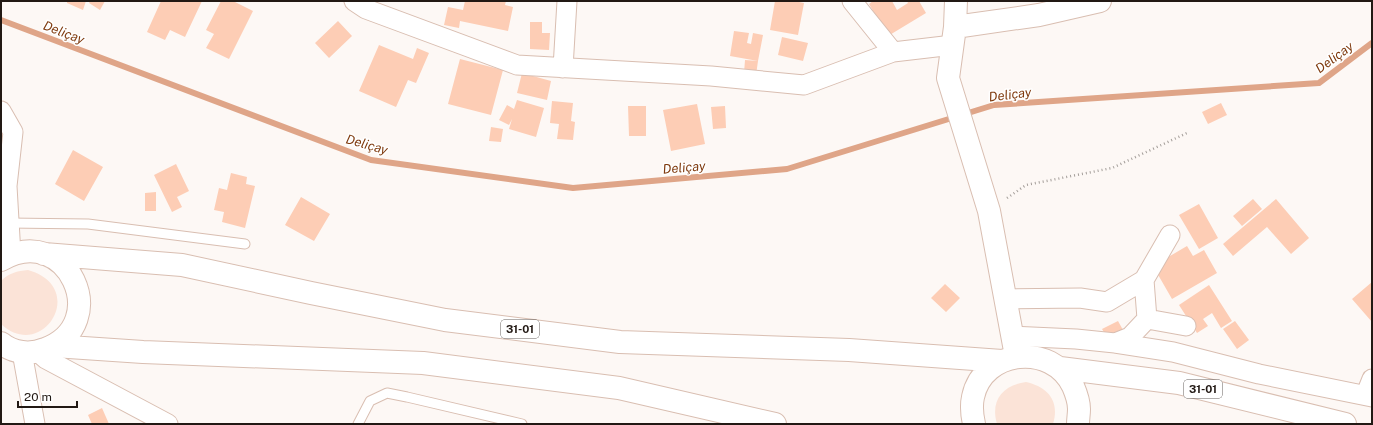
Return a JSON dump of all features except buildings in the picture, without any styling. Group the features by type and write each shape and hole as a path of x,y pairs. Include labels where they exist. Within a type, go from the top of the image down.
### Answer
{"main road":[{"path":"956,1 954,36 948,78 989,211 1006,299 1010,351"},
{"path":"954,36 1100,1"},
{"path":"6,257 27,251 44,254 58,261 70,273 78,288 79,305 76,321 67,336 20,348"},
{"name":"31-01","path":"44,254 182,265 445,320 620,342 849,350 1010,351"},
{"path":"20,348 423,363 619,388 775,424"},
{"path":"1010,351 1047,360 1060,368 1070,379 1077,393 1079,408 1078,424"},
{"path":"974,424 971,411 973,396 979,382 989,370 1010,351"},
{"name":"31-01","path":"1060,368 1179,383 1344,424"}],"street":[{"path":"354,1 366,9 517,65 711,76 804,85 893,52 954,36"},
{"path":"563,68 567,1"},
{"path":"852,1 893,52"},
{"path":"1,111 13,132 7,186 5,223 6,257"},
{"path":"1006,299 1080,298 1106,302 1144,280 1170,235"},
{"path":"1115,343 1130,337 1147,319 1144,280"},
{"path":"1147,319 1186,326"},
{"path":"1010,351 1076,339 1115,343 1174,352 1259,374 1369,390"},
{"path":"20,348 35,424"},
{"path":"20,348 46,359 168,424"}],"lane":[{"path":"5,223 88,224 245,244"},
{"path":"358,424 370,401 387,393 522,424"}],"path":[{"path":"989,211 1026,184 1112,168 1187,133"}],"shaded area":[{"path":"28,270 46,279 55,291 57,305 53,318 44,329 32,334 17,334 1,324 1,281 13,273"},
{"path":"1026,382 1040,387 1050,396 1055,408 1053,424 997,424 995,408 1000,395 1011,386"}],"waterway":[{"name":"Deliçay","path":"1,20 371,160 573,188 787,169 994,105 1319,83 1372,43"}]}
